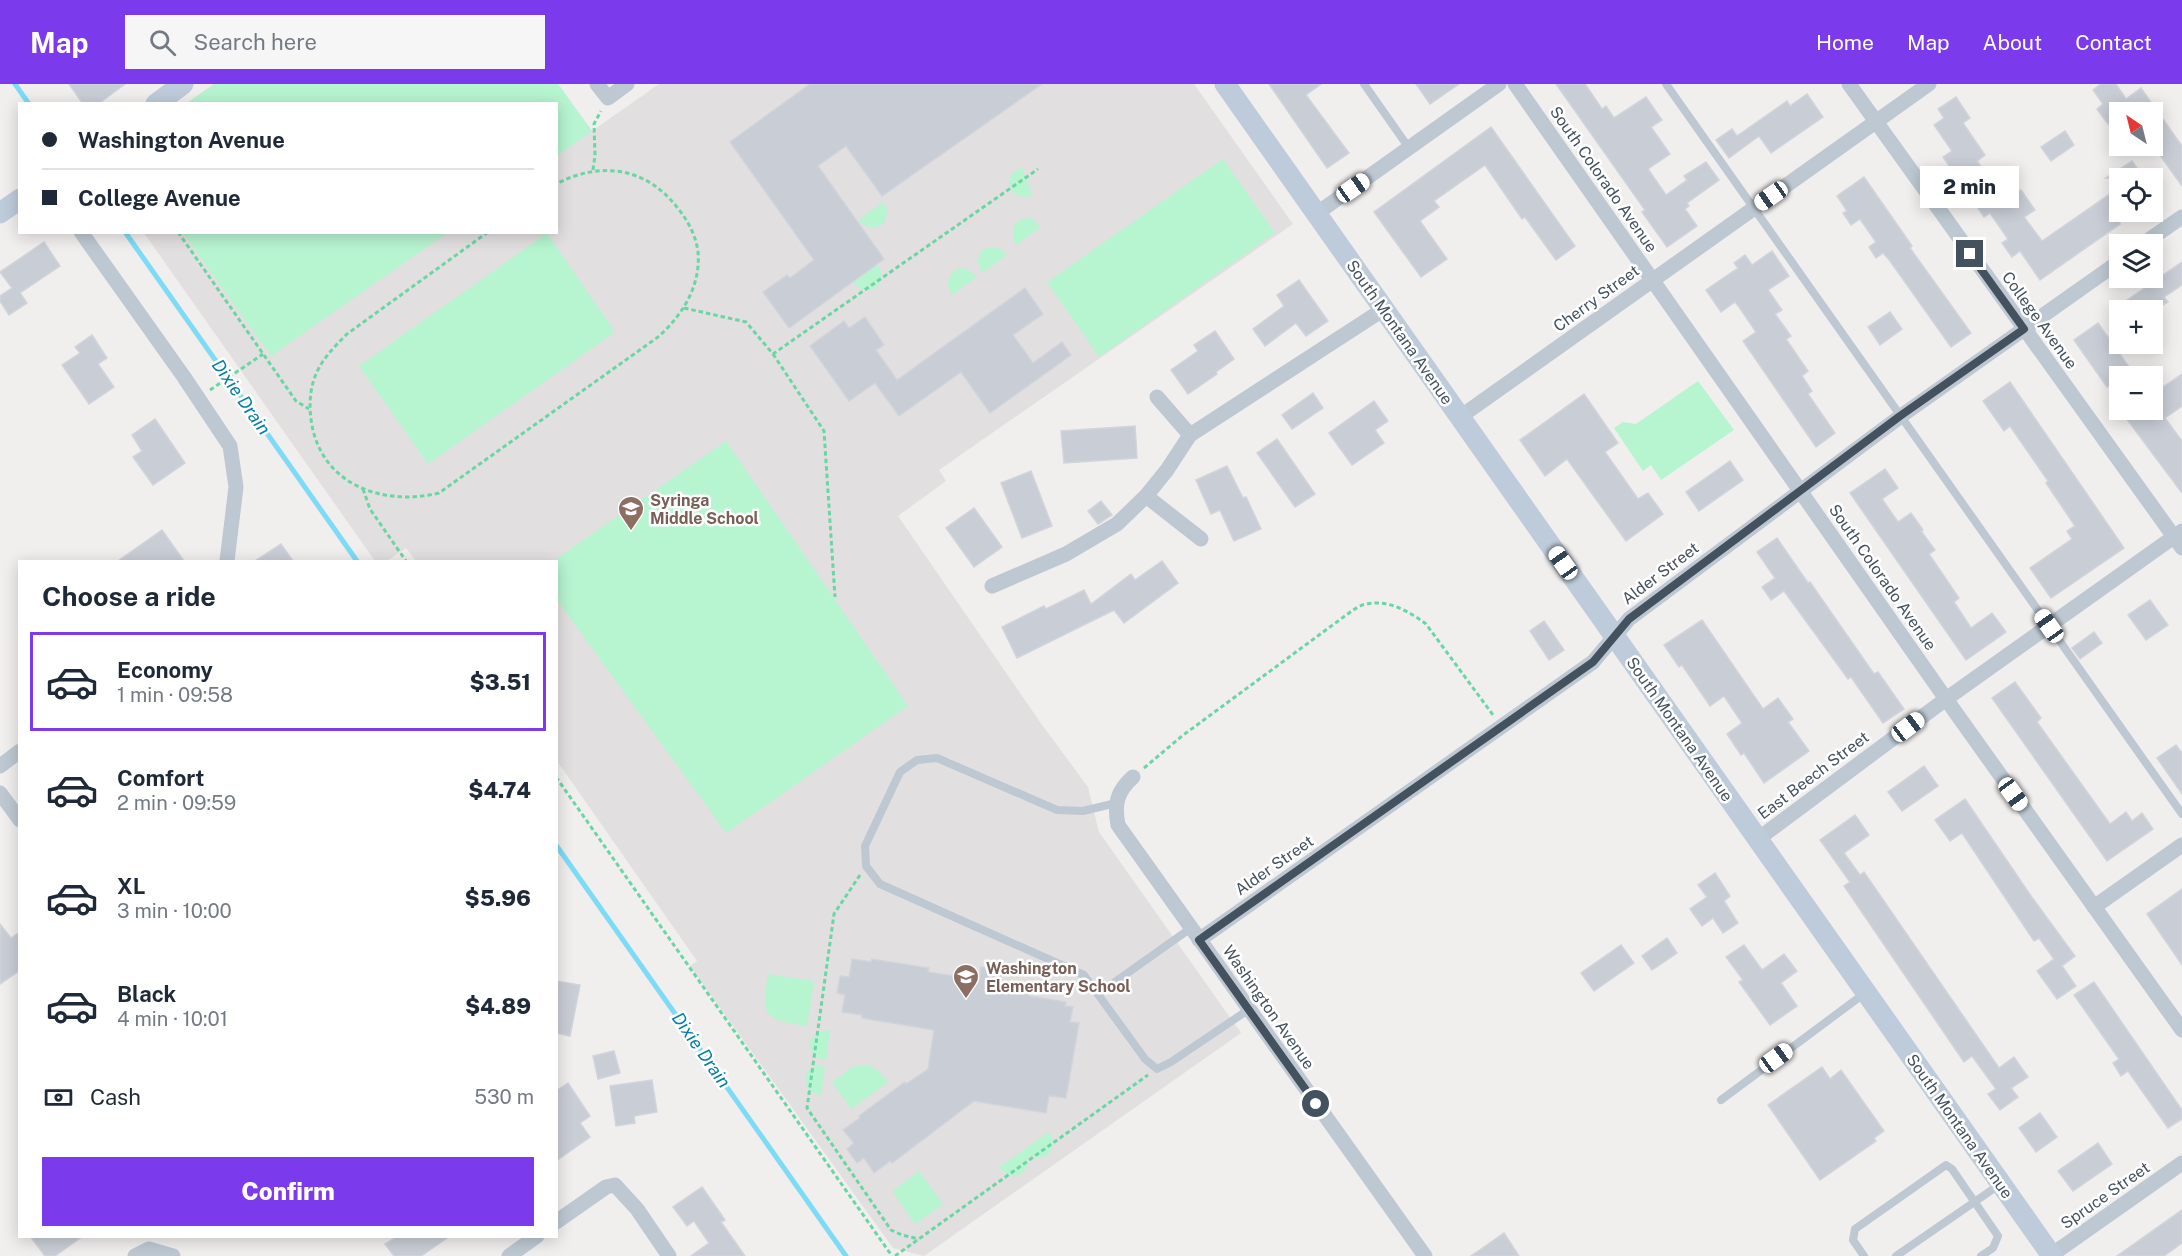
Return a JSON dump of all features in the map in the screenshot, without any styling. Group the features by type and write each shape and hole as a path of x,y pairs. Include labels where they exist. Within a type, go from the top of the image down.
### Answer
{"street":[{"path":"597,84 608,98 627,84"},
{"name":"South Montana Avenue","path":"1224,84 2051,1256"},
{"path":"1316,214 1499,84"},
{"name":"South Colorado Avenue","path":"1515,84 1946,699 2182,1030"},
{"name":"College Avenue","path":"1849,84 2024,329 2179,539"},
{"name":"Cherry Street","path":"1460,417 1929,84"},
{"path":"0,213 18,201"},
{"path":"2157,234 2182,217"},
{"path":"82,234 230,446 236,487 227,560"},
{"name":"Alder Street","path":"1195,934 1593,662 1629,619 1900,416 2109,269"},
{"path":"992,586 1066,554 1117,524 1146,496 1167,470 1190,435 1384,309"},
{"path":"1157,397 1190,435"},
{"path":"1146,496 1201,539"},
{"name":"East Beech Street","path":"1758,839 1946,699 2049,626 2179,539"},
{"path":"0,766 18,752"},
{"path":"1116,803 1119,792 1133,777"},
{"path":"0,793 18,817"},
{"name":"Washington Avenue","path":"1116,803 1118,825 1425,1256"},
{"path":"2094,907 2182,845"},
{"name":"Spruce Street","path":"2051,1256 2182,1163"},
{"path":"558,1221 606,1187 615,1185 636,1208 669,1256"},
{"path":"509,1256 534,1238"},
{"path":"135,1256 149,1249 173,1256"}],"lane":[{"path":"1364,84 1409,148"},
{"path":"1666,84 2182,814"},
{"path":"1116,803 1074,812 1057,810 937,758 917,760 900,772 865,846 866,866 880,884 1084,975 1145,1059 1157,1069 1248,1010"},
{"path":"1098,994 1195,934"},
{"path":"1721,1100 1866,992"},
{"path":"1864,1256 1853,1240 1855,1229 1946,1165 1952,1168 1998,1236 1993,1248 1981,1256"},
{"path":"1896,1256 2001,1184"}],"path":[{"path":"593,170 594,124 608,98"},
{"path":"774,354 1038,169"},
{"path":"485,234 346,334 330,351 316,374 309,409 312,429 319,450 330,467 343,478 363,489 383,496 402,498 421,498 440,493 658,337 672,325 684,309 698,269 698,250 693,232 670,198 652,182 636,175 593,170 558,183"},
{"path":"179,234 296,400 309,409"},
{"path":"684,309 746,322 774,354 824,431 835,597"},
{"path":"215,387 263,354"},
{"path":"363,489 370,509 405,560"},
{"path":"1133,777 1201,722 1353,610 1367,603 1390,605 1411,613 1426,624 1502,726"},
{"path":"558,780 893,1256 1157,1069"},
{"path":"866,866 834,914 807,1108 891,1230 902,1236 919,1239"}],"shaded area":[{"name":"Syringa Middle School","path":"214,84 558,84 592,131 659,84 1194,84 1293,224 939,470 946,481 898,516 1040,722 1088,787 1099,832 1241,1033 924,1256 893,1248 690,966 697,961 558,762 558,560 415,560 406,548 388,560 374,560 145,234 558,234 558,102 188,102"}],"green space":[{"path":"214,84 558,84 592,131 558,155 558,102 188,102"},
{"path":"1223,159 1275,233 1099,357 1047,282"},
{"path":"1022,167 1032,196 1022,197 1013,193 1009,184 1011,174"},
{"path":"883,202 888,211 884,223 875,228 863,225 858,220"},
{"path":"1031,218 1041,227 1016,245 1013,235 1014,226 1020,220"},
{"path":"184,234 446,234 271,356"},
{"path":"546,234 615,332 428,464 359,366"},
{"path":"987,247 997,247 1007,255 982,273 978,258"},
{"path":"878,264 882,276 876,288 863,289 853,281"},
{"path":"960,268 969,270 977,277 952,295 948,287 948,279 952,272"},
{"path":"1698,381 1734,430 1661,480 1651,465 1643,471 1614,428 1623,422 1636,424"},
{"path":"726,441 908,706 726,833 558,601 558,560 554,560"},
{"path":"768,974 814,981 807,1026 782,1021 769,1014 765,999"},
{"path":"823,1030 830,1031 826,1061 814,1056 809,1044 813,1037"},
{"path":"818,1065 825,1065 821,1096 809,1090 805,1082 807,1071"},
{"path":"864,1065 875,1068 888,1082 851,1109 832,1082 852,1067"},
{"path":"1049,1132 1052,1138 1052,1149 1040,1158 1028,1155 1027,1168 1020,1175 1009,1175 999,1167"},
{"path":"919,1171 943,1204 915,1224 892,1191"}],"building":[{"path":"69,84 125,84 101,102 82,102"},
{"path":"810,84 1042,84 882,196 846,146 818,166 884,259 789,328 763,292 787,275 790,278 814,260 730,142"},
{"path":"1269,84 1321,84 1306,95 1349,153 1327,168"},
{"path":"1416,84 1459,84 1430,104"},
{"path":"1556,84 1585,84 1602,109 1606,106 1614,118 1646,97 1662,120 1651,127 1670,154 1648,169 1666,195 1687,180 1684,176 1706,162 1719,180 1687,203 1689,206 1685,209 1697,226 1667,247 1642,212 1645,210"},
{"path":"2101,84 2116,84 2126,99 2141,88 2151,102 2109,102 2108,124 2097,109 2103,104 2093,90"},
{"path":"1807,94 1823,117 1771,153 1759,136 1729,158 1716,140 1732,129 1737,136 1787,101 1790,106"},
{"path":"1956,97 1970,118 1963,123 1985,155 1977,161 1994,185 1996,183 2008,199 2021,190 2035,210 2024,217 2042,241 2109,195 2109,222 2120,222 2120,224 2040,280 2020,251 2012,257 2002,243 2008,239 1990,213 1984,217 1943,157 1952,151 1934,125 1944,118 1938,109"},
{"path":"2163,119 2182,146 2182,186 2161,156 2163,156"},
{"path":"1491,127 1575,246 1556,260 1525,217 1522,219 1485,165 1434,201 1439,207 1420,221 1447,259 1421,277 1374,212"},
{"path":"2065,131 2074,145 2051,161 2041,147"},
{"path":"2132,161 2137,168 2121,168"},
{"path":"1864,177 1912,246 1910,248 1971,333 1951,347 1890,261 1883,253 1876,258 1869,247 1876,242 1860,219 1851,225 1843,213 1847,211 1837,196"},
{"path":"44,242 60,266 20,293 27,303 9,315 0,301 0,296 12,288 0,272"},
{"path":"1772,251 1789,276 1768,290 1782,310 1775,314 1791,336 1786,339 1808,371 1802,376 1812,391 1808,394 1835,433 1816,447 1743,341 1756,332 1739,307 1735,302 1721,312 1706,290 1738,268 1734,263 1745,255 1752,265"},
{"path":"2182,262 2182,285 2164,297 2168,302 2163,305 2163,300 2127,300 2145,288 2163,288 2163,275"},
{"path":"1299,280 1328,321 1306,336 1296,323 1265,346 1253,329 1284,306 1277,295"},
{"path":"1025,288 1043,314 1013,335 1033,363 1062,342 1071,355 990,413 961,372 899,416 875,383 849,401 810,346 844,321 849,328 865,317 884,345 876,350 897,380"},
{"path":"1890,312 1902,329 1880,345 1868,327"},
{"path":"2098,323 2109,339 2109,354 2120,354 2128,366 2109,366 2109,386 2107,387 2074,340"},
{"path":"1215,331 1234,359 1188,394 1171,370 1198,351 1194,345"},
{"path":"92,335 107,358 98,364 114,387 89,404 62,365 80,353 75,347"},
{"path":"2182,374 2182,406 2165,418 2182,441 2182,493 2127,420 2163,420 2163,387"},
{"path":"2010,382 2124,548 2051,598 2030,568 2072,539 2067,531 2075,526 2046,483 2048,481 2010,426 2004,431 1983,401"},
{"path":"1313,393 1323,408 1292,429 1282,415"},
{"path":"1584,394 1618,443 1605,452 1638,499 1648,493 1663,514 1626,541 1567,459 1545,476 1520,440"},
{"path":"1374,401 1388,421 1375,430 1384,443 1352,465 1329,433"},
{"path":"155,419 185,463 153,485 133,457 142,451 132,435"},
{"path":"1135,426 1137,458 1064,463 1061,431"},
{"path":"1277,439 1315,494 1295,507 1257,453"},
{"path":"1730,461 1743,480 1699,511 1686,492"},
{"path":"1227,466 1243,498 1246,497 1261,529 1234,541 1220,510 1211,514 1196,480"},
{"path":"1885,469 1898,488 1882,499 1898,522 1911,513 1923,530 1921,531 1935,550 1929,554 1959,598 1954,602 1971,628 1992,613 2006,632 1966,660 1850,493"},
{"path":"1031,471 1052,526 1022,538 1001,483"},
{"path":"1101,501 1112,515 1098,524 1088,511"},
{"path":"974,508 1002,547 974,567 946,528"},
{"path":"162,530 183,560 119,560"},
{"path":"1777,538 1874,674 1878,672 1904,709 1883,723 1851,677 1848,679 1784,591 1771,600 1762,587 1775,578 1757,552"},
{"path":"281,544 292,560 257,560"},
{"path":"1162,561 1178,583 1124,623 1114,610 1017,658 1002,627 1044,606 1046,609 1084,590 1091,604 1131,574 1135,580"},
{"path":"2150,600 2168,625 2146,640 2128,615"},
{"path":"1702,620 1763,709 1778,698 1793,719 1788,722 1809,751 1764,783 1744,753 1741,755 1727,734 1742,723 1724,696 1710,706 1682,665 1679,667 1664,645"},
{"path":"1544,621 1564,650 1549,660 1530,631"},
{"path":"2094,632 2102,643 2080,659 2072,648"},
{"path":"2015,682 2041,718 2037,722 2110,824 2126,812 2132,821 2142,813 2153,829 2107,861 1992,698"},
{"path":"2176,745 2182,753 2182,794 2157,758"},
{"path":"1924,766 1938,786 1902,811 1888,792"},
{"path":"1965,799 2075,956 2062,966 2076,986 2057,999 2037,971 2054,959 2039,938 2034,941 1962,833 1950,841 1935,820"},
{"path":"1855,815 1869,835 1844,853 1860,875 1864,872 1999,1068 2014,1057 2028,1077 2011,1088 2018,1097 2000,1110 1988,1094 1996,1089 1972,1056 1964,1062 1844,886 1850,882 1820,840"},
{"path":"1715,873 1730,896 1724,901 1738,923 1723,933 1713,918 1702,926 1690,909 1707,897 1698,885"},
{"path":"2182,889 2182,965 2147,914"},
{"path":"0,924 11,938 18,933 18,971 0,984"},
{"path":"1667,938 1677,953 1652,970 1642,956"},
{"path":"1621,945 1634,963 1594,991 1581,973"},
{"path":"1744,945 1762,970 1784,954 1797,971 1781,983 1797,1006 1770,1025 1739,982 1743,980 1726,957"},
{"name":"Washington Elementary School","path":"852,959 871,962 872,959 929,968 928,972 979,980 981,967 1002,971 1000,981 1030,985 1029,996 1066,1002 1065,1006 1073,1007 1070,1022 1079,1023 1066,1098 1049,1096 1046,1113 974,1101 892,1163 890,1161 874,1173 864,1158 857,1163 847,1149 854,1143 843,1130 905,1082 906,1084 928,1069 934,1030 862,1018 862,1015 842,1012 845,995 837,993 840,976 849,977"},
{"path":"558,981 580,985 570,1036 558,1033"},
{"path":"2094,982 2182,1110 2182,1119 2168,1128 2128,1071 2121,1076 2113,1063 2119,1059 2074,995"},
{"path":"614,1051 620,1073 598,1079 593,1056"},
{"path":"1822,1067 1830,1079 1841,1070 1884,1131 1874,1138 1876,1141 1820,1180 1768,1105"},
{"path":"652,1080 657,1112 634,1116 635,1123 616,1126 610,1086"},
{"path":"568,1083 590,1116 580,1123 590,1137 558,1160 558,1090"},
{"path":"2040,1113 2057,1137 2036,1152 2019,1128"},
{"path":"2098,1143 2112,1164 2073,1191 2058,1171"},
{"path":"702,1187 725,1220 721,1222 745,1256 691,1256 709,1243 694,1221 687,1226 673,1207"},
{"path":"2182,1210 2182,1243 2164,1256 2117,1256"},
{"path":"1504,1233 1519,1256 1471,1256"},
{"path":"32,1238 80,1238 55,1256 45,1256"},
{"path":"395,1238 447,1238 421,1256 394,1256 385,1244"}],"waterway":[{"name":"Dixie Drain","path":"15,84 28,102"},
{"name":"Dixie Drain","path":"126,234 356,560"},
{"name":"Dixie Drain","path":"558,848 846,1256"}],"place":[{"name":"Syringa Middle School","path":"631,532"},
{"name":"Washington Elementary School","path":"966,1000"}],"route":[{"path":"1316,1104 1199,940 1593,662 1629,619 1900,416 2024,329 1970,254"}]}
